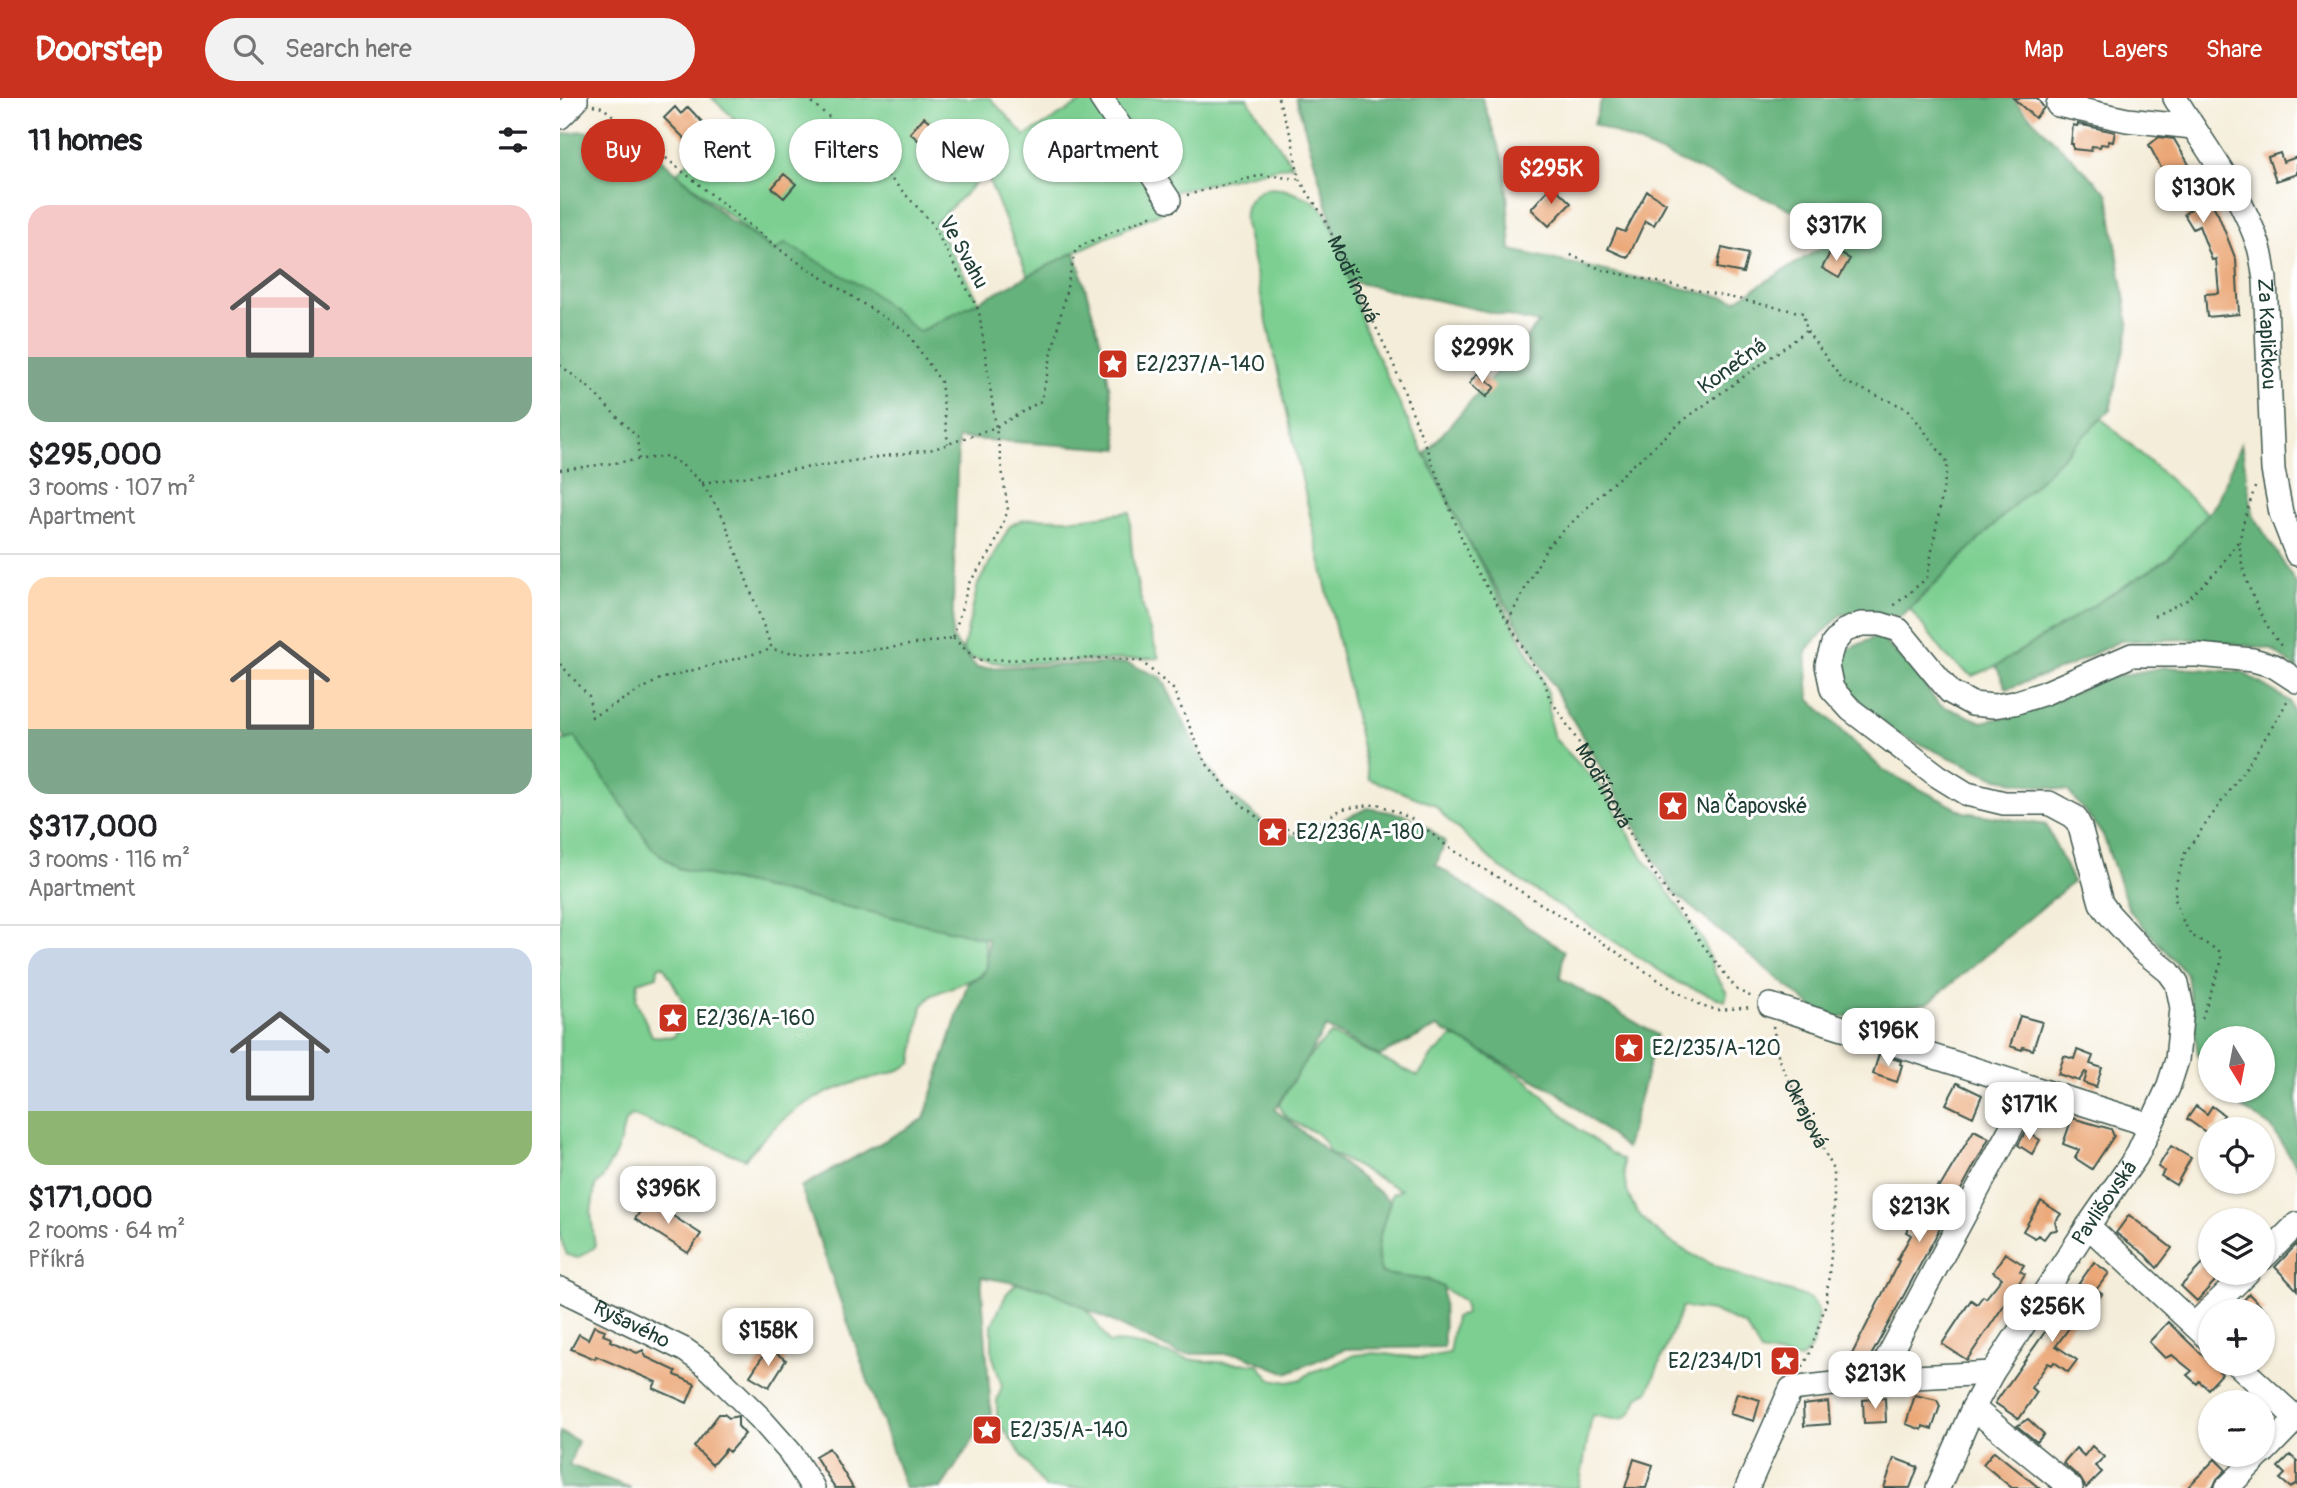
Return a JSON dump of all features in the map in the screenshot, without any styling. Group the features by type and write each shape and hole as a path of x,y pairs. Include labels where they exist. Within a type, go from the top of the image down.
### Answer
{"street":[{"path":"1101,98 1169,200"},
{"name":"Za Kapličkou","path":"2175,98 2218,165 2260,248 2265,279 2273,470 2281,513 2297,554"},
{"path":"2058,105 2127,120 2193,127"},
{"path":"1861,624 1880,624 1899,631 1950,692 1972,704 1994,706 2014,703 2045,693 2132,655 2198,655 2253,660 2274,666 2297,681"},
{"name":"Pavlišovská","path":"1861,624 1844,631 1833,644 1827,665 1832,689 1851,710 1938,776 1967,794 2004,803 2049,803 2075,817 2101,903 2142,950 2169,972 2177,983 2182,1008 2176,1060 2168,1088 2136,1157 1992,1373 1973,1408 1938,1488"},
{"path":"1770,1005 2151,1125"},
{"path":"1876,1379 2032,1089"},
{"path":"2275,1246 2297,1224"},
{"path":"2088,1226 2198,1329"},
{"path":"2228,1299 2238,1285"},
{"name":"Ryšavého","path":"560,1289 685,1350 706,1364 790,1452 814,1488"},
{"path":"1747,1488 1791,1389 1876,1379 1992,1373"},
{"path":"2250,1376 2297,1419 2275,1440"},
{"path":"1973,1408 2071,1488"},
{"path":"2227,1488 2248,1467"}],"path":[{"name":"Ve Svahu","path":"806,98 834,121 931,222 979,311 1008,510 993,549 969,583 953,638"},
{"path":"702,483 934,449 996,427 1041,401 1075,251 1082,244 1155,214 1169,200 1262,175 1299,179 1292,139 1278,98"},
{"path":"570,105 602,107 787,255 907,332 941,382 948,444"},
{"name":"Modřínová","path":"1299,179 1323,215 1393,363 1469,556 1546,686 1549,697 1587,755 1643,855 1700,940 1737,990 1770,1005"},
{"name":"Konečná","path":"1508,621 1547,547 1606,489 1685,419 1807,331 1803,313 1602,270 1569,254"},
{"path":"1807,331 1843,381 1908,409 1948,463 1927,578 1895,605 1861,624"},
{"path":"560,365 588,387 637,437 639,459"},
{"path":"560,470 667,456 682,465 702,483 724,519 772,649"},
{"path":"2273,470 2257,483 2240,539 2240,550 2254,601 2267,628 2283,648"},
{"path":"2154,616 2188,600 2217,571 2240,539"},
{"path":"560,664 589,696 592,717 660,679 772,649 792,654 877,649 953,638 976,660 1108,658 1141,662 1173,689 1205,762 1239,802 1263,822 1294,831 1312,826 1342,809 1378,804 1415,820 1448,847 1703,1007 1719,1010 1770,1005"},
{"path":"2199,1025 2222,960 2219,951 2191,934 2182,919 2175,899 2176,883 2185,853 2280,715 2297,681"},
{"name":"Okrajová","path":"1770,1005 1779,1060 1834,1170 1834,1226 1826,1303 1809,1356 1791,1389"}],"green space":[{"path":"712,98 990,98 1023,134 1023,182 1183,182 1183,119 1053,119 1088,98 1247,98 1292,165 1175,191 1168,209 1028,276 990,182 1009,182 1009,119 916,119 916,182 977,182 935,223 979,301 919,332 775,252 688,182 775,182 775,119 734,118"},
{"path":"1296,98 1482,98 1505,166 1511,250 1736,300 1845,233 1594,124 1602,98 2015,98 2017,104 2108,194 2129,327 2110,410 1902,616 1842,614 1806,650 1809,699 1883,770 1964,812 2046,825 2073,882 1928,1003 1837,1018 1816,1010 1673,892 1467,538 1425,454 1539,323 1349,281"},
{"path":"581,131 581,182 665,182 665,162 679,175 679,182 687,182 727,218 775,251 785,243 872,292 919,332 1075,252 1104,353 1119,449 958,438 952,638 977,668 1127,663 1162,678 1199,753 1226,791 1263,822 1293,836 1326,827 1368,808 1406,815 1445,842 1436,865 1564,951 1560,978 1657,1035 1626,1148 1557,1092 1437,1027 1379,1056 1326,1027 1275,1110 1390,1201 1378,1246 1382,1273 1420,1279 1443,1287 1444,1347 1345,1349 1287,1373 1240,1354 1179,1354 1044,1288 981,1277 991,1413 941,1488 905,1488 801,1187 924,1119 968,982 981,977 987,967 988,939 678,868 653,849 575,737 566,740 560,729 560,134"},
{"path":"1266,188 1283,189 1310,199 1321,207 1327,216 1335,233 1363,325 1410,426 1542,678 1548,693 1554,738 1603,789 1641,855 1703,940 1715,974 1727,993 1725,1001 1679,983 1499,867 1435,805 1369,779 1245,224 1248,202"},
{"path":"2101,418 2208,514 2168,559 1996,666 1972,676 1948,658 1910,609"},
{"path":"2241,443 2253,515 2297,585 2297,669 2271,649 2198,639 2120,641 2069,666 2007,689 1996,666 2168,559 2216,504"},
{"path":"1130,512 1138,586 1159,658 1005,664 970,658 963,650 978,584 1010,526 1033,519 1074,519"},
{"path":"1878,636 1911,667 1938,704 1982,722 2031,711 2107,678 2165,667 2242,672 2289,701 2297,721 2297,1167 2275,1133 2275,1117 2256,1117 2235,1103 2275,1103 2275,1026 2198,1026 2198,1055 2187,975 2129,910 2103,835 2068,791 1998,779 1895,733 1844,686 1844,651"},
{"path":"575,736 653,849 678,868 984,937 987,967 980,976 932,995 922,1006 912,1063 893,1072 841,1087 795,1110 770,1131 745,1159 631,1115 625,1122 618,1149 602,1179 595,1186 591,1214 595,1247 577,1258 567,1255 560,1237 560,742","holes":["663,965 682,999 684,1010 674,1037 652,1036 636,1000 638,982 657,976 658,967"]},
{"path":"1331,1034 1418,1076 1430,1058 1452,1037 1462,1039 1528,1081 1578,1129 1623,1161 1626,1188 1632,1203 1656,1231 1712,1264 1813,1301 1818,1316 1809,1351 1799,1359 1761,1352 1745,1325 1712,1311 1682,1307 1648,1392 1638,1397 1631,1413 1621,1419 1592,1415 1579,1488 1045,1488 997,1420 997,1400 1002,1386 992,1354 992,1324 1007,1293 1017,1283 1046,1290 1076,1302 1090,1314 1109,1343 1137,1345 1192,1360 1258,1364 1270,1379 1289,1382 1302,1379 1311,1372 1354,1355 1374,1353 1422,1358 1449,1353 1455,1317 1466,1314 1464,1301 1428,1279 1382,1273 1379,1263 1378,1244 1383,1223 1392,1194 1401,1190 1329,1152 1320,1137 1290,1120 1279,1105 1302,1067"},
{"path":"560,1432 578,1441 569,1465 631,1488 560,1488"}],"building":[{"path":"2013,98 2037,98 2044,108 2035,118"},
{"path":"675,107 681,114 688,107 699,119 679,119 679,133 664,118"},
{"path":"2073,125 2115,132 2113,142 2109,141 2108,145 2101,144 2100,147 2092,146 2091,151 2073,149"},
{"path":"916,126 916,138 910,133"},
{"path":"2159,137 2174,139 2218,214 2236,260 2239,314 2207,317 2205,294 2219,293 2216,259 2212,260 2199,226 2193,229 2184,214 2191,209 2174,180 2169,183 2149,145"},
{"path":"2280,153 2283,162 2297,157 2297,174 2276,181 2268,157"},
{"path":"784,174 789,182 796,184 784,198 772,188"},
{"path":"1552,185 1571,203 1549,226 1531,209"},
{"path":"1647,191 1666,203 1654,225 1645,221 1628,258 1608,249 1617,229 1625,232"},
{"path":"1722,248 1748,254 1743,273 1717,268"},
{"path":"1832,249 1850,259 1839,278 1822,268"},
{"path":"1478,373 1495,387 1486,397 1470,383"},
{"path":"2020,1016 2042,1022 2033,1050 2010,1046"},
{"path":"2077,1050 2093,1056 2090,1064 2102,1068 2096,1087 2084,1083 2085,1072 2079,1081 2058,1074 2064,1056 2074,1059"},
{"path":"1879,1054 1901,1061 1897,1082 1873,1074"},
{"path":"1957,1083 1982,1095 1973,1117 1946,1104"},
{"path":"2196,1106 2207,1114 2212,1106 2224,1115 2198,1117 2198,1127 2187,1119"},
{"path":"2072,1118 2111,1129 2114,1136 2092,1169 2075,1158 2079,1150 2063,1144"},
{"path":"1974,1130 1989,1138 1866,1365 1851,1356 1911,1235 1906,1232 1929,1188 1935,1191 1938,1185 1940,1187"},
{"path":"2026,1131 2040,1140 2032,1154 2018,1145"},
{"path":"2171,1146 2191,1158 2176,1185 2161,1176 2164,1171 2158,1167"},
{"path":"648,1200 701,1234 688,1253 635,1219"},
{"path":"2041,1201 2061,1214 2055,1222 2057,1230 2050,1231 2044,1239 2038,1235 2035,1238 2023,1231"},
{"path":"2129,1215 2172,1248 2157,1268 2116,1233"},
{"path":"2297,1244 2297,1290 2275,1267"},
{"path":"2005,1253 2024,1265 2020,1271 2025,1274 1967,1360 1942,1344 1971,1300 1977,1304 1983,1296 1986,1298 2002,1278 1993,1272"},
{"path":"2094,1262 2109,1273 2096,1290 2102,1294 2085,1318 2077,1317 2056,1346 2077,1360 2068,1372 2054,1362 2052,1365 2048,1363 2031,1388 2037,1392 2019,1419 1995,1403"},
{"path":"2198,1268 2198,1285 2211,1285 2197,1301 2181,1286"},
{"path":"2168,1322 2198,1351 2198,1376 2220,1376 2208,1389 2199,1381 2197,1384 2187,1375 2192,1371 2172,1355 2165,1358 2149,1342"},
{"path":"594,1326 605,1330 603,1335 611,1338 610,1341 637,1353 643,1350 646,1357 676,1371 675,1375 695,1384 687,1403 653,1388 656,1382 596,1356 595,1359 571,1349 579,1334 588,1339"},
{"path":"768,1348 786,1360 769,1387 750,1376"},
{"path":"1737,1393 1760,1400 1754,1421 1730,1414"},
{"path":"1915,1395 1937,1400 1940,1406 1932,1429 1923,1426 1922,1430 1906,1424"},
{"path":"1885,1398 1886,1422 1864,1423 1863,1400"},
{"path":"1828,1402 1830,1424 1804,1426 1803,1405"},
{"path":"719,1414 729,1418 738,1416 738,1426 745,1434 729,1452 726,1449 712,1465 694,1447"},
{"path":"2028,1419 2044,1434 2037,1442 2017,1426"},
{"path":"2092,1446 2104,1457 2095,1466 2102,1472 2086,1488 2080,1478 2063,1463 2076,1448 2084,1456"},
{"path":"829,1448 853,1488 835,1488 815,1456"},
{"path":"1994,1451 2039,1488 2012,1488 1983,1464"},
{"path":"2290,1455 2297,1461 2297,1485 2291,1488 2280,1479 2285,1474 2278,1467"},
{"path":"1894,1458 1918,1467 1910,1488 1884,1488"},
{"path":"1634,1459 1653,1465 1646,1488 1625,1488"},
{"path":"2207,1467 2223,1467 2226,1470 2213,1488 2187,1488"}],"place":[{"name":"E2/237/A-140","path":"1113,364"},
{"name":"Na Čapovské","path":"1673,806"},
{"name":"E2/236/A-180","path":"1273,832"},
{"name":"E2/36/A-160","path":"673,1018"},
{"name":"E2/235/A-120","path":"1629,1048"},
{"name":"E2/234/D1","path":"1785,1361"},
{"name":"E2/35/A-140","path":"987,1430"}]}
